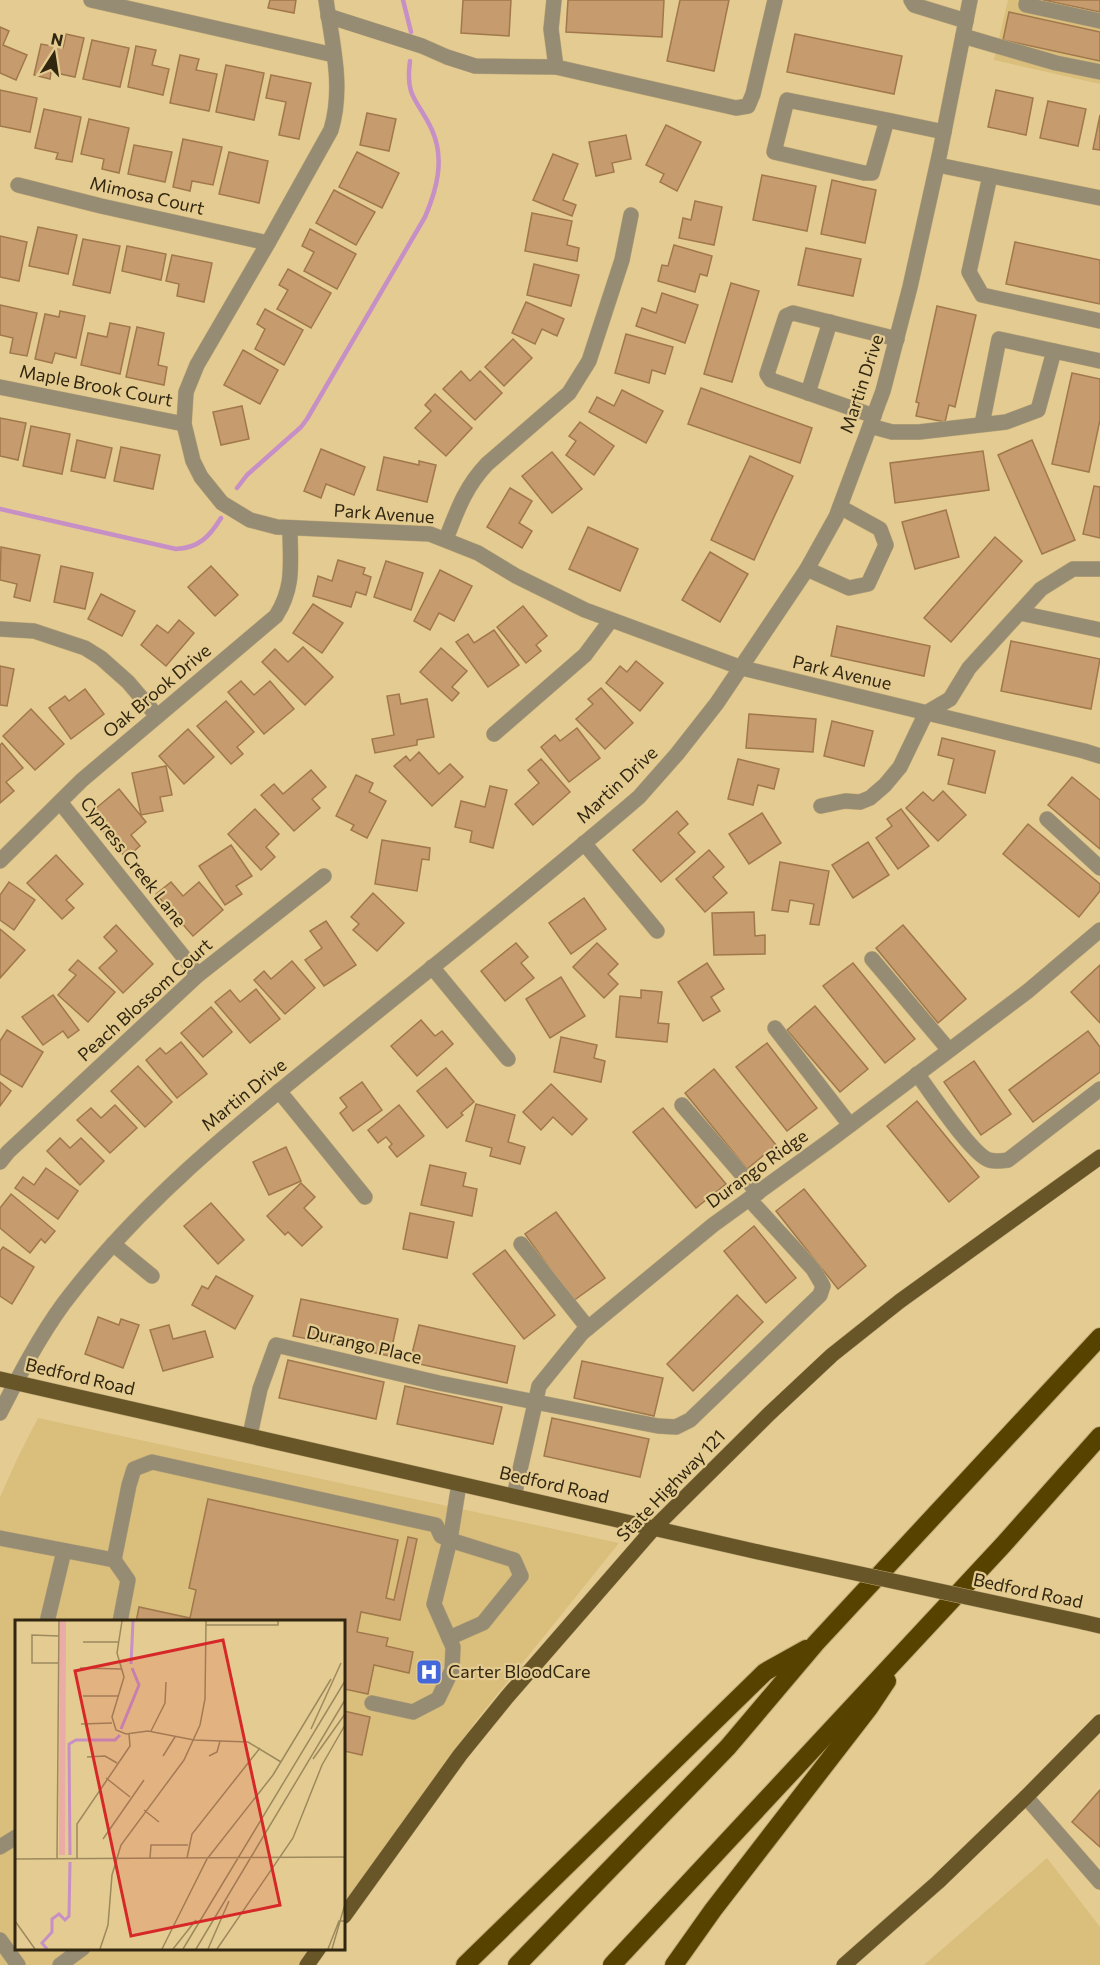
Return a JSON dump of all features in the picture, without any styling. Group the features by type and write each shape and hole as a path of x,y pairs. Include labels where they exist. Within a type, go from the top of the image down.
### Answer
{"highway":[{"path":"517,1965 728,1747 816,1643 1100,1337"},
{"path":"612,1965 915,1640 1100,1436"},
{"path":"674,1965 713,1910 869,1708 915,1640"},
{"path":"465,1965 765,1672 816,1643"}],"main road":[{"name":"State Highway 121","path":"345,1915 460,1755 507,1697 654,1528 832,1355 900,1301 1100,1157"},
{"name":"Bedford Road","path":"0,1379 758,1552 1100,1626"},
{"path":"844,1965 938,1882 1100,1722"},
{"path":"307,1965 318,1950"}],"street":[{"path":"92,0 334,55"},
{"name":"Park Avenue","path":"326,0 334,55 337,103 331,130 194,371 186,392 184,424 193,461 201,477 222,503 250,520 264,525 415,532 446,539 478,553 544,590 611,620 742,668 1100,756"},
{"path":"554,0 551,29 556,67"},
{"path":"328,16 422,46 475,66 556,67 736,108 748,106 775,0"},
{"path":"911,0 914,5 965,28 1056,63 1100,72"},
{"name":"Martin Drive","path":"0,1413 64,1304 113,1244 198,1158 639,797 697,730 742,668 807,569 840,507 883,391 938,165 970,0"},
{"path":"1027,0 1026,5 1100,21"},
{"path":"887,120 872,172 864,174 774,152 787,100 887,120 944,132"},
{"path":"938,165 1100,198"},
{"path":"990,176 969,272 982,295 1100,321"},
{"name":"Mimosa Court","path":"18,185 268,243"},
{"path":"446,539 468,486 476,475 569,393 589,361 622,260 632,216"},
{"path":"897,339 792,313 786,316 767,374 771,380 808,393 892,432 919,432 1006,422 1038,410 1054,351"},
{"path":"808,393 830,322"},
{"path":"982,424 999,339 1100,361"},
{"name":"Maple Brook Court","path":"0,387 184,424"},
{"path":"807,569 849,588 868,584 886,546 880,529 840,507"},
{"name":"Oak Brook Drive","path":"0,861 82,780 276,616 290,587 290,528"},
{"path":"820,806 845,801 860,802 870,798 885,786 900,767 926,713 950,699 969,668 1041,589 1073,569 1100,569"},
{"path":"1020,613 1100,630"},
{"path":"494,734 585,655 611,620"},
{"path":"0,629 34,631 84,648 101,658 128,682 157,717"},
{"name":"Cypress Creek Lane","path":"60,802 198,975"},
{"path":"1047,819 1100,868"},
{"path":"584,843 657,931"},
{"name":"Peach Blossom Court","path":"0,1162 198,975 324,876"},
{"name":"Durango Ridge","path":"514,1496 539,1386 582,1333 713,1225 850,1125 1098,937"},
{"path":"872,959 949,1050"},
{"path":"432,967 508,1059"},
{"path":"775,1028 850,1125"},
{"path":"917,1074 975,1150 988,1160 998,1162 1008,1160 1100,1089"},
{"path":"279,1091 365,1197"},
{"path":"536,1401 658,1426 676,1427 690,1420 820,1295 823,1286 813,1269 682,1105"},
{"path":"113,1244 152,1276"},
{"path":"521,1244 588,1328"},
{"name":"Durango Place","path":"250,1435 260,1389 276,1345 439,1383 536,1401"},
{"path":"114,1560 134,1469 152,1462 436,1525 441,1536 514,1560 521,1576 483,1623 449,1638"},
{"path":"372,1703 413,1712 438,1699 452,1670 453,1647 435,1604 450,1540 459,1484"},
{"path":"0,1538 114,1560 128,1580 120,1620"},
{"path":"47,1620 64,1551"},
{"path":"1026,1797 1100,1882"},
{"path":"0,1847 15,1838"},
{"path":"0,1941 18,1965"},
{"path":"60,1965 80,1950"}],"shaded area":[{"path":"1008,0 1100,0 1100,84 994,60"},
{"name":"Carter BloodCare","path":"38,1418 619,1543 475,1722 345,1912 345,1620 15,1620 15,1950 314,1950 301,1965 0,1965 0,1497"},
{"path":"1047,1858 1100,1927 1100,1965 924,1965"}],"building":[{"path":"270,0 296,0 294,13 268,8"},
{"path":"463,0 511,0 509,36 461,33"},
{"path":"568,0 664,0 662,37 566,32"},
{"path":"680,0 729,0 714,71 667,61"},
{"path":"1043,0 1100,0 1100,12"},
{"path":"1009,12 1100,32 1100,61 1003,40"},
{"path":"0,27 9,31 3,45 27,55 16,80 0,73"},
{"path":"66,34 84,38 75,77 51,72 50,79 34,75 41,44 63,48"},
{"path":"795,34 902,56 894,94 787,72"},
{"path":"92,40 129,48 120,87 83,79"},
{"path":"136,46 156,50 152,65 169,69 163,95 128,87"},
{"path":"180,55 199,59 196,70 217,74 209,111 170,103"},
{"path":"226,65 264,73 254,120 216,112"},
{"path":"271,75 311,83 299,139 279,135 286,102 266,98"},
{"path":"0,90 37,98 30,132 0,126"},
{"path":"996,90 1033,98 1026,135 988,127"},
{"path":"1048,101 1086,109 1078,146 1040,138"},
{"path":"44,109 81,117 72,162 56,159 58,153 35,148"},
{"path":"367,113 396,119 389,151 360,145"},
{"path":"1100,115 1100,150 1093,149"},
{"path":"89,119 129,128 119,173 102,169 104,159 81,154"},
{"path":"666,125 701,142 677,191 660,182 664,174 646,165"},
{"path":"626,135 631,159 612,163 614,172 596,176 589,142"},
{"path":"183,139 222,147 213,185 192,181 190,191 173,187"},
{"path":"134,145 172,152 165,182 128,174"},
{"path":"229,152 268,161 259,203 219,194"},
{"path":"357,152 399,173 382,208 339,187"},
{"path":"553,154 578,164 563,200 576,205 572,216 533,200"},
{"path":"762,175 816,186 807,231 753,220"},
{"path":"832,180 876,190 865,243 821,234"},
{"path":"334,190 375,212 356,245 316,223"},
{"path":"695,201 722,207 714,245 679,238 683,218 691,220"},
{"path":"532,213 572,221 567,245 579,248 577,261 525,251"},
{"path":"38,227 77,235 68,274 29,266"},
{"path":"310,229 356,254 337,289 304,271 314,252 302,246"},
{"path":"0,236 27,242 19,281 0,277"},
{"path":"83,239 120,246 110,293 73,285"},
{"path":"1015,242 1100,260 1100,304 1006,284"},
{"path":"674,245 712,256 707,276 700,274 695,292 658,281 662,265 668,266"},
{"path":"127,246 166,254 161,280 122,271"},
{"path":"806,248 861,259 853,296 798,285"},
{"path":"172,255 212,263 204,302 177,296 179,284 166,281"},
{"path":"534,264 579,275 571,306 527,295"},
{"path":"288,269 331,293 311,328 277,309 288,290 279,285"},
{"path":"731,283 759,291 732,382 704,374"},
{"path":"662,293 698,305 685,343 636,326 642,308 656,313"},
{"path":"526,302 564,319 557,336 542,329 535,344 512,333"},
{"path":"0,305 37,313 27,356 10,353 13,338 0,335"},
{"path":"937,306 976,315 955,407 949,405 945,422 916,416 919,403 916,402"},
{"path":"265,309 303,330 284,365 255,349 265,329 257,324"},
{"path":"60,311 85,316 76,358 55,353 52,363 35,359 45,314 59,317"},
{"path":"110,323 130,327 120,374 81,365 88,333 107,337"},
{"path":"137,327 164,333 158,365 167,367 164,385 126,377"},
{"path":"626,334 673,347 665,374 652,370 649,383 615,373"},
{"path":"513,339 532,358 504,386 485,367"},
{"path":"243,350 278,370 260,404 224,385"},
{"path":"461,371 470,381 480,371 502,393 475,420 443,389"},
{"path":"1072,373 1100,379 1100,420 1089,472 1052,464"},
{"path":"701,388 812,428 800,463 688,424"},
{"path":"622,390 663,411 646,443 589,412 597,397 614,406"},
{"path":"435,394 472,428 446,456 415,428 431,411 425,405"},
{"path":"242,406 249,439 221,445 213,412"},
{"path":"0,418 26,423 18,460 0,456"},
{"path":"580,422 614,446 594,475 566,455 576,441 569,436"},
{"path":"31,426 70,434 62,474 23,466"},
{"path":"77,440 112,448 105,478 71,471"},
{"path":"1032,440 1075,540 1042,554 998,455"},
{"path":"121,447 160,455 153,489 114,481"},
{"path":"321,449 365,467 354,495 326,484 321,498 304,491"},
{"path":"983,451 989,490 895,503 890,463"},
{"path":"552,452 582,489 552,513 522,476"},
{"path":"750,456 793,476 754,560 711,540"},
{"path":"384,457 419,465 419,461 436,465 427,502 377,490"},
{"path":"1094,486 1100,487 1100,538 1083,534"},
{"path":"510,488 532,501 519,523 532,531 522,548 487,527"},
{"path":"946,510 959,557 915,569 902,522"},
{"path":"588,527 638,549 620,591 569,569"},
{"path":"995,537 1022,561 951,642 924,618"},
{"path":"1,547 40,555 30,601 14,597 17,584 0,580"},
{"path":"710,552 748,574 720,622 682,600"},
{"path":"338,560 365,568 363,574 371,577 366,595 356,592 351,607 313,596 318,576 332,581"},
{"path":"386,561 423,573 411,610 374,597"},
{"path":"61,566 93,573 85,609 54,602"},
{"path":"211,566 238,595 215,616 188,587"},
{"path":"440,570 472,586 454,621 439,613 430,630 414,621"},
{"path":"101,594 135,611 122,636 88,619"},
{"path":"313,604 343,623 322,653 293,633"},
{"path":"523,606 547,636 536,645 541,651 526,663 497,627"},
{"path":"179,620 194,633 166,666 141,645 157,625 168,633"},
{"path":"837,626 930,646 924,676 831,656"},
{"path":"494,630 519,665 488,687 456,642 468,634 474,643"},
{"path":"1011,641 1100,659 1091,709 1001,691"},
{"path":"303,647 333,677 305,705 262,662 275,649 288,662"},
{"path":"441,648 467,671 452,687 459,693 452,701 420,672"},
{"path":"636,661 663,683 640,711 606,683 620,666 627,672"},
{"path":"0,666 14,669 7,706 0,705"},
{"path":"241,681 254,695 270,681 294,709 264,734 228,692"},
{"path":"601,688 633,723 605,749 576,719 593,704 588,699"},
{"path":"85,689 104,714 71,739 49,708 65,696 69,701"},
{"path":"399,694 401,704 427,699 434,737 417,740 417,745 375,753 372,739 394,735 387,696"},
{"path":"226,701 254,732 237,747 243,754 231,764 197,726"},
{"path":"31,709 64,744 35,770 3,736"},
{"path":"749,714 816,719 813,752 746,748"},
{"path":"832,721 873,731 864,766 824,756"},
{"path":"577,728 600,758 569,782 541,747 555,735 560,741"},
{"path":"188,729 214,757 184,784 159,756"},
{"path":"942,738 995,751 985,793 948,784 954,759 938,755"},
{"path":"2,743 23,768 6,782 14,791 0,803 0,745"},
{"path":"419,752 439,774 450,764 463,777 432,806 394,766 406,756 410,761"},
{"path":"541,759 570,792 533,825 515,804 539,783 528,770"},
{"path":"738,759 779,769 774,789 758,785 753,805 728,799"},
{"path":"166,766 172,795 160,797 163,811 141,815 132,773"},
{"path":"311,770 326,787 312,799 320,808 294,831 261,795 274,784 283,794"},
{"path":"356,775 373,783 369,792 386,801 367,838 351,830 354,825 336,816"},
{"path":"1072,777 1100,800 1100,849 1048,805"},
{"path":"490,786 507,790 493,848 470,842 472,831 455,827 461,801 485,807"},
{"path":"119,789 146,822 131,835 140,846 126,858 89,814"},
{"path":"943,791 966,815 938,841 906,808 923,792 933,801"},
{"path":"255,809 279,834 266,847 275,857 261,870 228,834"},
{"path":"901,809 929,846 898,869 876,838 892,826 887,819"},
{"path":"677,811 688,824 678,833 695,852 661,882 633,850"},
{"path":"762,813 781,843 749,864 729,834"},
{"path":"1028,824 1100,884 1100,891 1079,917 1003,854"},
{"path":"382,840 430,848 429,860 422,859 417,891 375,884"},
{"path":"868,842 889,875 853,898 832,865"},
{"path":"231,845 252,876 236,886 242,894 225,905 199,866"},
{"path":"709,850 724,867 713,877 727,893 705,912 676,879"},
{"path":"56,855 83,884 66,900 74,908 62,919 27,883"},
{"path":"780,862 829,871 819,925 810,924 814,904 790,900 788,912 772,910"},
{"path":"9,882 35,900 14,930 0,920 0,895"},
{"path":"171,882 183,896 199,882 223,910 193,936 156,894"},
{"path":"373,893 404,923 377,951 353,930 359,924 351,917"},
{"path":"584,898 606,929 571,954 549,923"},
{"path":"754,912 755,936 765,935 765,954 714,955 712,913"},
{"path":"326,921 356,965 324,986 305,960 322,948 310,931"},
{"path":"116,925 153,964 123,993 99,968 117,951 104,937"},
{"path":"903,925 966,999 938,1023 876,948"},
{"path":"0,929 25,950 0,978"},
{"path":"516,943 528,957 521,963 534,978 505,1001 481,971"},
{"path":"597,943 618,964 608,974 618,984 604,998 573,967"},
{"path":"78,960 115,992 88,1022 58,995 76,975 69,970"},
{"path":"292,961 315,988 285,1014 254,980 264,971 271,979"},
{"path":"707,963 724,989 711,997 720,1011 703,1021 678,982"},
{"path":"853,963 915,1039 885,1063 823,986"},
{"path":"1100,965 1100,1023 1071,992"},
{"path":"561,977 585,1016 550,1038 526,999"},
{"path":"256,989 280,1019 250,1043 215,1002 230,990 240,1002"},
{"path":"641,990 662,992 658,1023 669,1024 667,1042 616,1037 620,996 641,998"},
{"path":"53,995 79,1030 68,1038 63,1031 43,1045 22,1017"},
{"path":"815,1006 868,1069 840,1092 787,1030"},
{"path":"211,1007 232,1032 203,1057 181,1033"},
{"path":"421,1020 435,1036 442,1031 453,1044 417,1076 391,1046"},
{"path":"7,1030 43,1052 22,1087 0,1074 0,1041"},
{"path":"1088,1031 1100,1047 1100,1072 1033,1122 1009,1090"},
{"path":"561,1037 597,1045 594,1058 605,1061 601,1082 554,1072"},
{"path":"181,1042 207,1074 177,1098 146,1060 160,1048 166,1054"},
{"path":"767,1043 817,1108 787,1131 736,1067"},
{"path":"974,1061 1011,1114 981,1135 944,1082"},
{"path":"138,1066 172,1102 145,1127 111,1091"},
{"path":"446,1068 474,1102 447,1128 417,1091"},
{"path":"714,1069 776,1145 747,1169 685,1093"},
{"path":"0,1082 11,1091 0,1106"},
{"path":"362,1082 382,1110 353,1131 340,1113 347,1107 340,1098"},
{"path":"551,1084 587,1119 572,1135 553,1117 541,1130 523,1112"},
{"path":"917,1101 979,1177 949,1202 887,1126"},
{"path":"476,1104 515,1115 508,1142 525,1147 520,1164 490,1156 492,1148 466,1141"},
{"path":"115,1105 137,1128 110,1153 77,1120 91,1108 101,1118"},
{"path":"399,1105 424,1136 397,1157 389,1147 392,1144 386,1137 378,1143 368,1130"},
{"path":"663,1108 726,1184 696,1208 633,1132"},
{"path":"60,1138 70,1148 81,1138 104,1161 80,1185 47,1151"},
{"path":"286,1147 301,1181 269,1195 253,1162"},
{"path":"430,1165 466,1173 463,1186 477,1189 472,1216 421,1205"},
{"path":"46,1168 78,1191 58,1219 15,1188 23,1177 34,1185"},
{"path":"301,1183 315,1197 304,1208 322,1227 302,1246 288,1232 285,1235 267,1216"},
{"path":"804,1189 866,1266 838,1289 776,1211"},
{"path":"11,1194 55,1231 45,1243 41,1239 30,1253 0,1228 0,1208"},
{"path":"211,1203 244,1240 218,1264 184,1226"},
{"path":"556,1212 605,1278 573,1301 525,1234"},
{"path":"410,1213 454,1222 447,1258 403,1249"},
{"path":"754,1226 796,1278 766,1303 724,1251"},
{"path":"3,1247 34,1267 12,1304 0,1296 0,1251"},
{"path":"505,1250 555,1315 524,1339 473,1274"},
{"path":"216,1276 253,1296 235,1329 192,1305 202,1286 208,1289"},
{"path":"737,1295 763,1322 693,1391 667,1364"},
{"path":"301,1299 398,1319 390,1356 293,1336"},
{"path":"98,1317 119,1325 121,1319 139,1325 123,1368 85,1354"},
{"path":"169,1325 173,1339 205,1331 213,1357 163,1371 150,1330"},
{"path":"419,1325 515,1346 507,1383 410,1362"},
{"path":"288,1360 384,1382 376,1419 279,1398"},
{"path":"582,1361 663,1378 654,1416 574,1398"},
{"path":"405,1386 502,1407 493,1444 397,1424"},
{"path":"552,1418 649,1439 640,1477 544,1456"},
{"path":"208,1499 398,1540 386,1598 394,1600 408,1537 417,1539 400,1620 361,1612 357,1632 388,1638 386,1646 413,1652 409,1673 374,1665 368,1694 345,1689 345,1620 136,1620 139,1607 190,1618 196,1590 189,1588"},
{"path":"345,1711 370,1717 362,1755 345,1751"},
{"path":"1100,1790 1100,1847 1072,1822"}],"waterway":[{"path":"403,0 411,32"},
{"path":"237,488 247,475 307,419 425,217 436,185 438,152 432,130 411,91 410,61"},
{"path":"0,509 176,549 191,546 203,540 221,518"}],"place":[{"name":"Carter BloodCare","path":"429,1672"}]}
